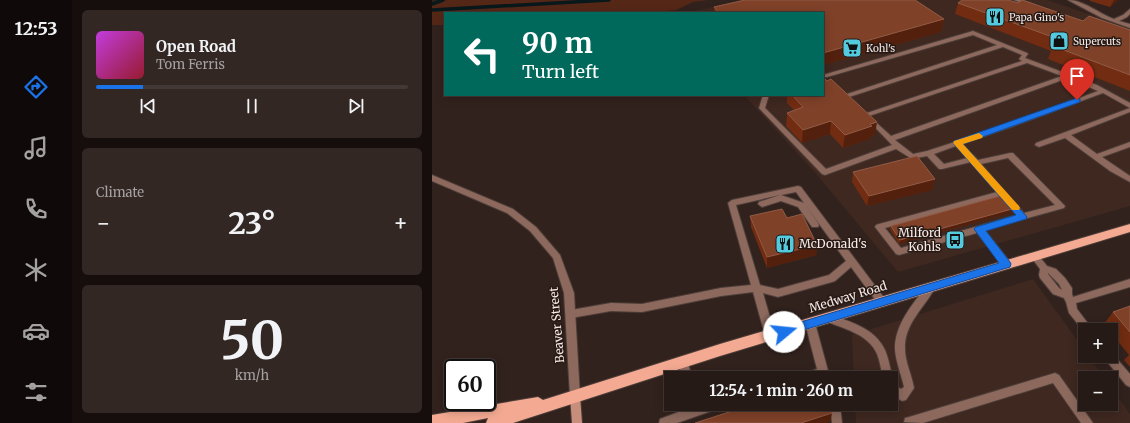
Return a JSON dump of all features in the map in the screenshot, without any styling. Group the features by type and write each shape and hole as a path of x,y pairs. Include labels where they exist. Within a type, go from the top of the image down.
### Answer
{"main road":[{"name":"Medway Road","path":"493,423 770,335 1130,228"},
{"name":"Medway Road","path":"432,422 576,396"},
{"name":"Beaver Street","path":"576,396 577,423"}],"street":[{"path":"1017,0 1039,7"},
{"path":"1071,0 1114,21 1130,26"},
{"path":"1114,21 1125,16 1130,11"},
{"path":"826,78 973,33 1025,54 1022,59 1103,91 1130,106"},
{"path":"846,96 1003,45"},
{"path":"1027,61 863,112 891,138 897,146 912,157 930,153 1103,91"},
{"path":"891,138 1068,76"},
{"path":"766,96 762,108 825,172 897,146"},
{"path":"1039,145 1130,110"},
{"path":"1066,135 1113,169 1130,179"},
{"path":"957,143 1023,217"},
{"path":"1096,157 1130,144"},
{"path":"930,153 942,167 1010,155 1061,206 1023,217 998,220 982,226 936,237 919,242 899,252 879,227 905,223 968,206 1002,193"},
{"name":"Beaver Street","path":"432,178 482,197 510,210 533,229 557,257 569,293 576,396"},
{"path":"770,335 732,203 798,189 882,302"},
{"path":"762,204 781,198 801,205 815,224"},
{"path":"982,226 1006,264"},
{"path":"1035,257 1044,268 1043,275 1048,282 1056,291 1069,298 1130,283"},
{"path":"571,314 611,307 642,308 721,292 756,288 778,293 832,278 852,261"},
{"path":"898,393 902,396 909,388 900,349 904,328 912,312 930,288"},
{"path":"1069,298 1072,310 1082,323"},
{"path":"828,318 857,328 869,336 879,348 886,371"},
{"path":"810,324 823,371"},
{"path":"683,362 685,371"},
{"path":"1115,363 1130,382"},
{"path":"909,422 1054,378 1088,423"},
{"path":"664,423 686,411"},
{"path":"836,411 837,423"}],"shaded area":[{"path":"449,0 707,0 693,2 676,10 655,12 444,12 444,25 432,25 432,2"},
{"path":"742,0 1047,0 1130,28 1130,206 898,272 818,176 745,96 824,96 824,12 690,12"},
{"path":"1033,279 1078,341 1078,363 1093,363 1099,371 1078,371 1078,411 1118,411 1118,397 1130,414 1130,423 856,423 855,411 898,411 898,371 854,371 852,335"}],"building":[{"name":"Kohl's","path":"745,0 915,0 944,19 824,53 824,12 718,12 714,7"},
{"path":"962,0 1008,0 1018,3 1022,0 1083,21 1089,16 1130,30 1130,75 1053,46 1061,40 958,3"},
{"path":"831,79 877,122 870,124 872,126 845,135 831,121 803,130 787,113 803,107 793,96 824,96 824,80 827,81"},
{"path":"917,156 935,179 869,196 853,172"},
{"path":"1000,196 1012,209 900,240 891,226"},
{"path":"782,209 787,218 802,214 817,245 767,257 750,216"},
{"path":"1130,306 1130,332 1113,312"},
{"path":"732,411 832,411 832,413 801,423 695,423"}],"waterway":[{"path":"432,4 443,0"},
{"path":"432,10 609,0"}],"slow traffic":[{"path":"979,136 957,143 1015,208"}],"place":[{"name":"Papa Gino's","path":"995,17"},
{"name":"Supercuts","path":"1059,41"},
{"name":"Kohl's","path":"852,48"},
{"name":"Milford Kohls","path":"955,240"},
{"name":"McDonald's","path":"785,244"}],"route":[{"path":"784,332 1006,264 979,229 1023,217 957,143 1012,125 1077,100"}]}
